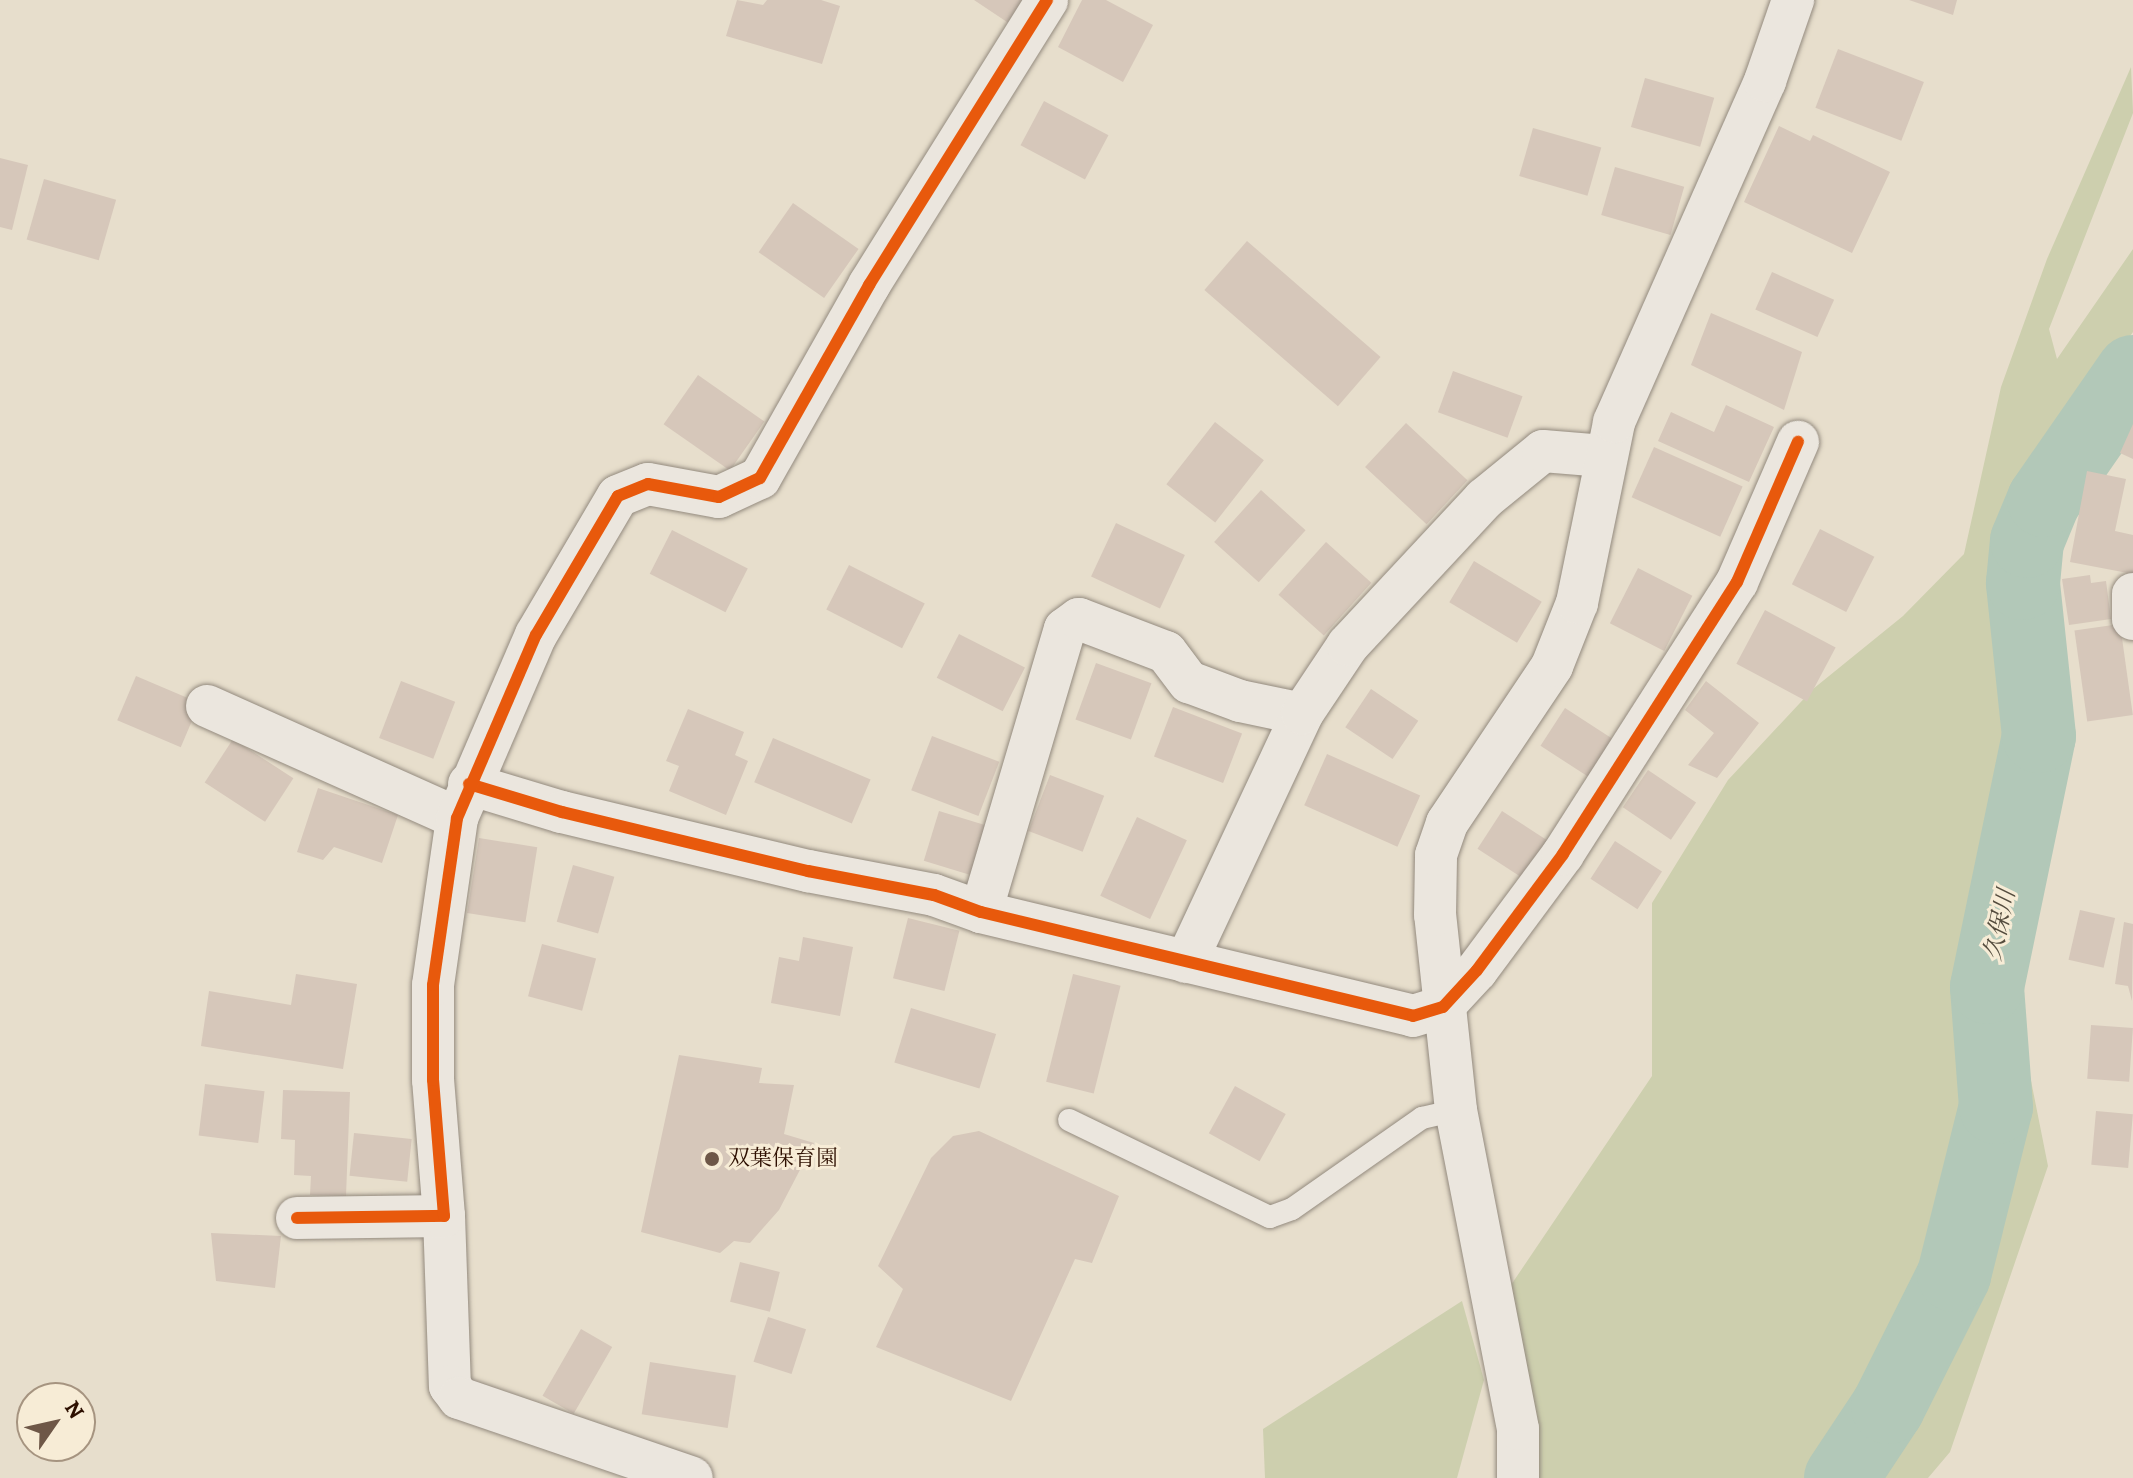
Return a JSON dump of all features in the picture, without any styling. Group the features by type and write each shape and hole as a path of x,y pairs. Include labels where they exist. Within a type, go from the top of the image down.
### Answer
{"street":[{"path":"692,1478 459,1398 450,1386 444,1216 433,1080 433,985 463,801 536,635 611,501 648,484 719,497 760,478 869,285 1047,0"},
{"path":"1518,1478 1518,1429 1456,1110 1435,915 1436,855 1447,823 1552,666 1577,603 1604,456 1636,364 1765,81 1793,0"},
{"path":"207,706 463,801 562,812 808,871 934,895 981,912 1413,1016 1443,1007 1510,930 1563,854 1737,582 1798,442"},
{"path":"1186,962 1302,714 1348,645 1484,499 1543,451 1604,456"},
{"path":"2133,594 2133,619"},
{"path":"981,912 1065,629 1079,619 1166,652 1189,682 1240,701 1302,714"},
{"path":"297,1218 444,1216"}],"lane":[{"path":"1069,1120 1270,1217 1292,1209 1422,1118 1456,1110"}],"green space":[{"path":"2131,67 2133,113 2049,329 2057,359 2133,249 2133,332 2043,461 2038,576 2065,725 2004,945 2048,1166 1950,1452 1928,1478 1533,1478 1511,1285 1652,1076 1652,903 1728,780 1813,689 1903,616 1964,554 2001,387 2047,259"},
{"path":"1462,1301 1484,1380 1457,1478 1265,1478 1263,1429"}],"building":[{"path":"737,0 763,5 767,0 821,0 840,6 822,64 726,36"},
{"path":"974,0 1026,0 1010,24"},
{"path":"1082,0 1106,0 1153,25 1123,82 1058,47"},
{"path":"1909,0 1957,0 1953,15"},
{"path":"1838,49 1924,82 1901,141 1815,108"},
{"path":"1645,78 1714,98 1700,147 1631,127"},
{"path":"1044,101 1108,135 1085,179 1021,145"},
{"path":"1779,126 1810,141 1813,135 1890,172 1852,253 1744,202"},
{"path":"1533,128 1601,148 1587,196 1519,176"},
{"path":"0,158 28,165 12,230 0,227"},
{"path":"1615,167 1684,187 1670,235 1601,215"},
{"path":"44,179 116,200 99,260 27,240"},
{"path":"793,203 859,249 824,298 759,252"},
{"path":"1247,241 1381,357 1338,406 1204,290"},
{"path":"1772,272 1834,300 1817,337 1755,309"},
{"path":"1711,313 1802,352 1784,410 1691,365"},
{"path":"1453,371 1523,396 1507,438 1438,412"},
{"path":"698,375 764,421 730,471 664,424"},
{"path":"1726,405 1774,427 1749,482 1658,441 1671,412 1714,432"},
{"path":"1215,422 1264,460 1215,522 1166,484"},
{"path":"1406,423 1467,480 1427,524 1365,467"},
{"path":"2133,424 2133,459 2120,453"},
{"path":"1654,447 1743,486 1720,537 1632,497"},
{"path":"2087,471 2126,479 2115,531 2133,535 2133,574 2070,562"},
{"path":"1261,490 1306,530 1259,582 1214,542"},
{"path":"1116,523 1185,555 1160,609 1091,576"},
{"path":"1820,529 1874,557 1846,612 1792,584"},
{"path":"672,530 748,569 725,612 650,574"},
{"path":"1326,542 1371,583 1324,636 1278,595"},
{"path":"1474,561 1542,602 1517,643 1449,602"},
{"path":"849,565 925,604 902,648 826,610"},
{"path":"1638,568 1692,596 1664,651 1610,623"},
{"path":"2090,575 2091,583 2106,581 2111,619 2069,625 2062,579"},
{"path":"1765,610 1836,648 1807,701 1736,664"},
{"path":"2120,624 2133,715 2087,722 2074,630"},
{"path":"959,634 1025,668 1003,711 937,678"},
{"path":"1096,663 1151,683 1131,740 1075,719"},
{"path":"136,676 200,703 181,747 117,720"},
{"path":"401,681 455,702 433,759 379,738"},
{"path":"1706,681 1759,723 1717,778 1688,765 1714,733 1685,710"},
{"path":"1371,689 1418,721 1393,759 1345,727"},
{"path":"1173,707 1242,734 1223,783 1154,756"},
{"path":"1565,708 1613,739 1588,777 1540,746"},
{"path":"688,709 744,732 735,755 748,761 726,815 669,791 679,766 666,761"},
{"path":"932,736 999,762 978,816 911,790"},
{"path":"773,738 871,779 852,824 754,782"},
{"path":"233,739 293,778 265,822 205,783"},
{"path":"1327,754 1420,795 1397,847 1304,805"},
{"path":"1648,770 1696,802 1671,840 1623,807"},
{"path":"1050,775 1104,796 1083,852 1028,831"},
{"path":"318,788 398,815 382,863 334,847 323,860 297,852"},
{"path":"939,811 990,826 974,876 924,861"},
{"path":"1502,811 1549,841 1524,879 1477,849"},
{"path":"1137,817 1187,840 1150,919 1100,896"},
{"path":"479,838 537,847 525,922 467,913"},
{"path":"1615,841 1662,871 1637,909 1590,879"},
{"path":"573,865 614,877 598,934 557,922"},
{"path":"2080,910 2115,918 2104,968 2069,960"},
{"path":"908,918 959,931 944,991 893,978"},
{"path":"2124,922 2133,924 2132,1001 2128,986 2115,984"},
{"path":"803,937 853,947 840,1016 771,1003 779,957 799,961"},
{"path":"542,944 596,958 582,1011 528,996"},
{"path":"296,974 357,984 343,1069 201,1046 209,991 291,1005"},
{"path":"1073,974 1121,986 1094,1094 1046,1082"},
{"path":"911,1008 996,1034 979,1089 894,1063"},
{"path":"2091,1025 2133,1028 2129,1082 2087,1079"},
{"path":"679,1055 762,1068 759,1083 794,1085 784,1134 814,1143 779,1210 750,1243 734,1241 720,1253 641,1232"},
{"path":"205,1084 265,1091 258,1143 199,1136"},
{"path":"1235,1086 1286,1114 1260,1161 1209,1133"},
{"path":"283,1090 350,1092 346,1196 310,1195 311,1176 294,1175 295,1140 281,1139"},
{"path":"2096,1111 2133,1114 2128,1168 2091,1165"},
{"path":"979,1131 1119,1196 1092,1263 1075,1259 1011,1401 876,1347 903,1289 878,1266 931,1158 953,1136"},
{"path":"354,1133 412,1139 407,1182 350,1176"},
{"path":"211,1233 281,1236 275,1288 216,1281"},
{"path":"740,1262 780,1272 770,1312 730,1302"},
{"path":"768,1317 806,1329 792,1374 753,1362"},
{"path":"581,1329 612,1347 574,1414 542,1396"},
{"path":"650,1362 736,1376 728,1428 642,1414"}],"waterway":[{"name":"久保川","path":"1841,1478 1888,1407 1954,1275 1996,1107 1987,987 2039,736 2023,583 2027,541 2044,500 2133,372"}],"cycle path":[{"path":"297,1218 444,1216 433,1080 433,985 457,818 536,635 618,496 648,484 719,497 760,478 869,285 1047,0"},
{"path":"469,784 562,812 808,871 934,895 981,912 1413,1016 1443,1007 1477,970 1563,854 1737,582 1798,442"}],"place":[{"name":"双葉保育園","path":"712,1159"}]}
